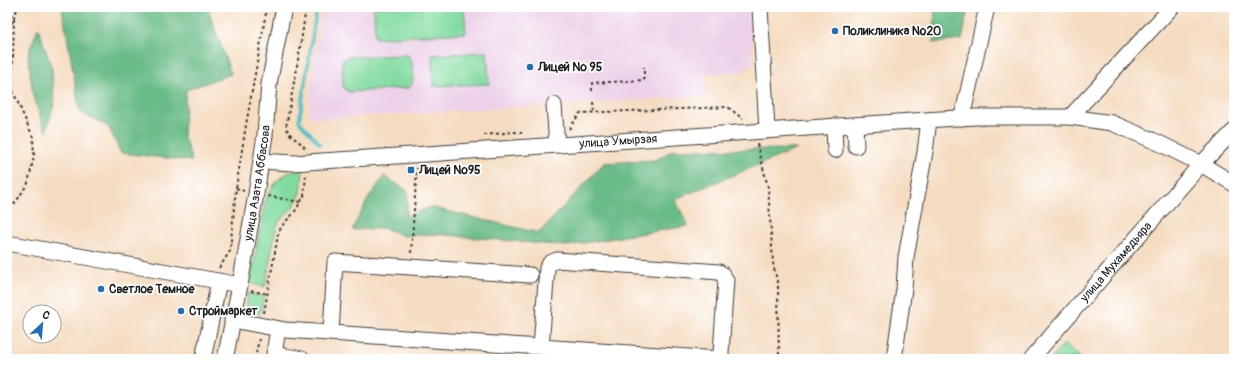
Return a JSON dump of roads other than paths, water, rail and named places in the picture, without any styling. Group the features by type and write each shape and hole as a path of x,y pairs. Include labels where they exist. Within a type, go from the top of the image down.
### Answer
{"street":[{"name":"улица Азата Аббасова","path":"225,359 240,285 261,161 269,84 284,7"},
{"path":"760,7 760,131"},
{"path":"987,7 969,118 1070,117 1112,122 1201,164 1234,184"},
{"path":"1070,117 1172,7"},
{"path":"554,105 557,145"},
{"name":"улица Умырзая","path":"261,161 294,162 969,118"},
{"path":"894,359 904,290 906,257 925,152 929,120"},
{"path":"855,125 856,146"},
{"path":"834,126 835,150"},
{"name":"улица Мухамедьяра","path":"1031,359 1201,164 1234,131"},
{"path":"7,243 240,285"},
{"path":"232,320 278,329 331,333 720,359 726,280 722,274 715,271 552,261 548,264 547,268 541,347"},
{"path":"331,333 335,262 530,275"},
{"path":"203,359 217,281"},
{"path":"278,329 273,356 302,359"}],"waterway":[{"path":"317,7 299,121 320,144"}],"place":[{"name":"Поликлиника №20","path":"835,31"},
{"name":"Лицей № 95","path":"530,67"},
{"name":"Лицей №95","path":"411,170"},
{"name":"Светлое Темное","path":"101,289"},
{"name":"Строймаркет","path":"181,311"}]}
